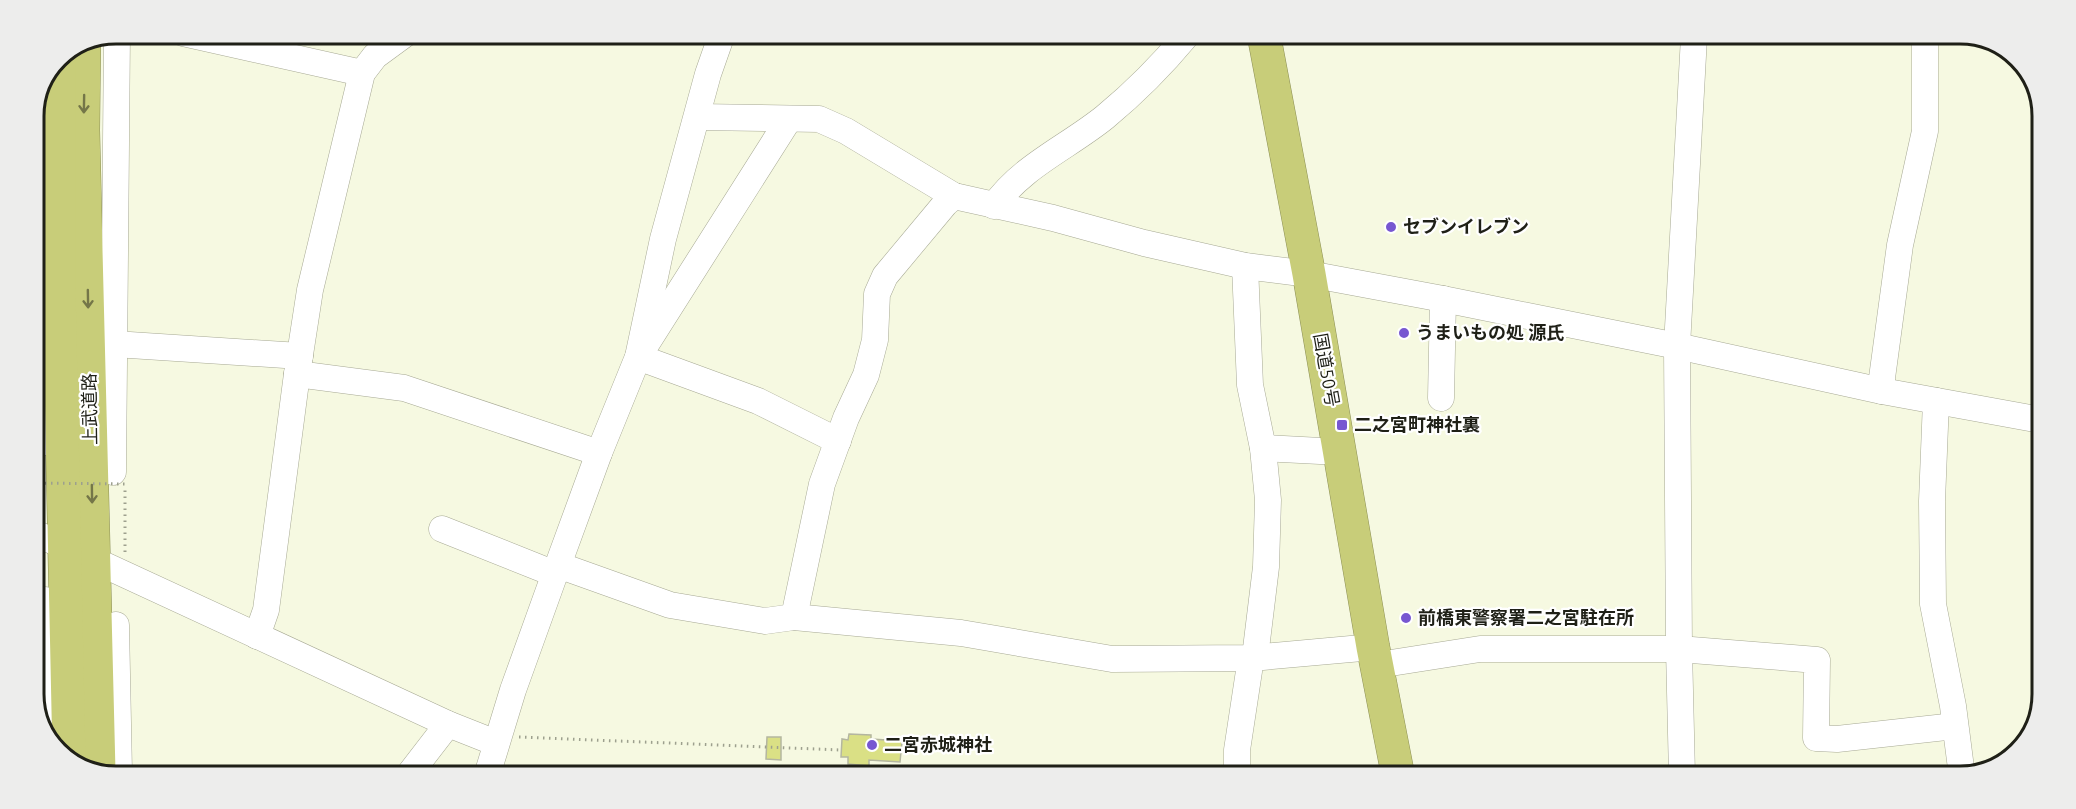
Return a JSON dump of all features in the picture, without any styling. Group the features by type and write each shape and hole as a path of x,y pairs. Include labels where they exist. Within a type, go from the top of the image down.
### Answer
{"highway":[{"name":"国道50号","path":"1266,44 1309,274 1396,766"},
{"name":"上武道路","path":"84,51 83,130 99,763"},
{"name":"上武道路","path":"59,72 59,276 69,747"}],"street":[{"path":"117,44 114,344 119,478"},
{"path":"232,44 362,73"},
{"path":"251,633 266,610 298,365 312,282 362,73 375,56 391,44"},
{"path":"491,766 505,740 556,569 638,357 663,238 708,74 719,44"},
{"path":"994,206 1005,191 1038,163 1104,118 1163,63 1179,44"},
{"path":"1682,766 1677,346 1694,44"},
{"path":"1882,391 1900,245 1925,131 1925,44"},
{"path":"698,117 819,119 846,131 954,196 1053,218 1245,267 1309,274 1443,298 1882,391 2032,418"},
{"path":"638,357 789,119"},
{"path":"794,617 822,484 866,375 875,340 877,294 885,276 954,196"},
{"path":"1237,766 1237,750 1266,567 1268,500 1263,448 1250,385 1245,267"},
{"path":"1440,398 1443,298"},
{"path":"114,344 298,365 404,388 599,453"},
{"path":"638,357 758,401 838,441"},
{"path":"1936,401 1932,501 1932,604 1961,766"},
{"path":"1263,448 1340,452"},
{"path":"441,529 670,605 765,621 794,617 961,633 1112,659 1375,656 1480,649 1679,649 1817,660 1816,738 1837,739 1955,726"},
{"path":"44,537 448,724 505,740"},
{"path":"45,600 49,721"},
{"path":"116,625 119,766"},
{"path":"416,766 448,724"}],"path":[{"path":"44,482 119,478 125,547"},
{"path":"505,740 841,750"}],"building":[{"name":"二宮赤城神社","path":"849,734 871,735 871,739 902,741 900,762 869,760 869,766 848,764 848,757 841,757 842,739 848,740"},
{"path":"767,737 781,737 781,760 766,759"}],"place":[{"name":"セブンイレブン","path":"1391,227"},
{"name":"うまいもの処 源氏","path":"1404,333"},
{"name":"二之宮町神社裏","path":"1342,425"},
{"name":"前橋東警察署二之宮駐在所","path":"1406,618"},
{"name":"二宮赤城神社","path":"872,745"}]}
